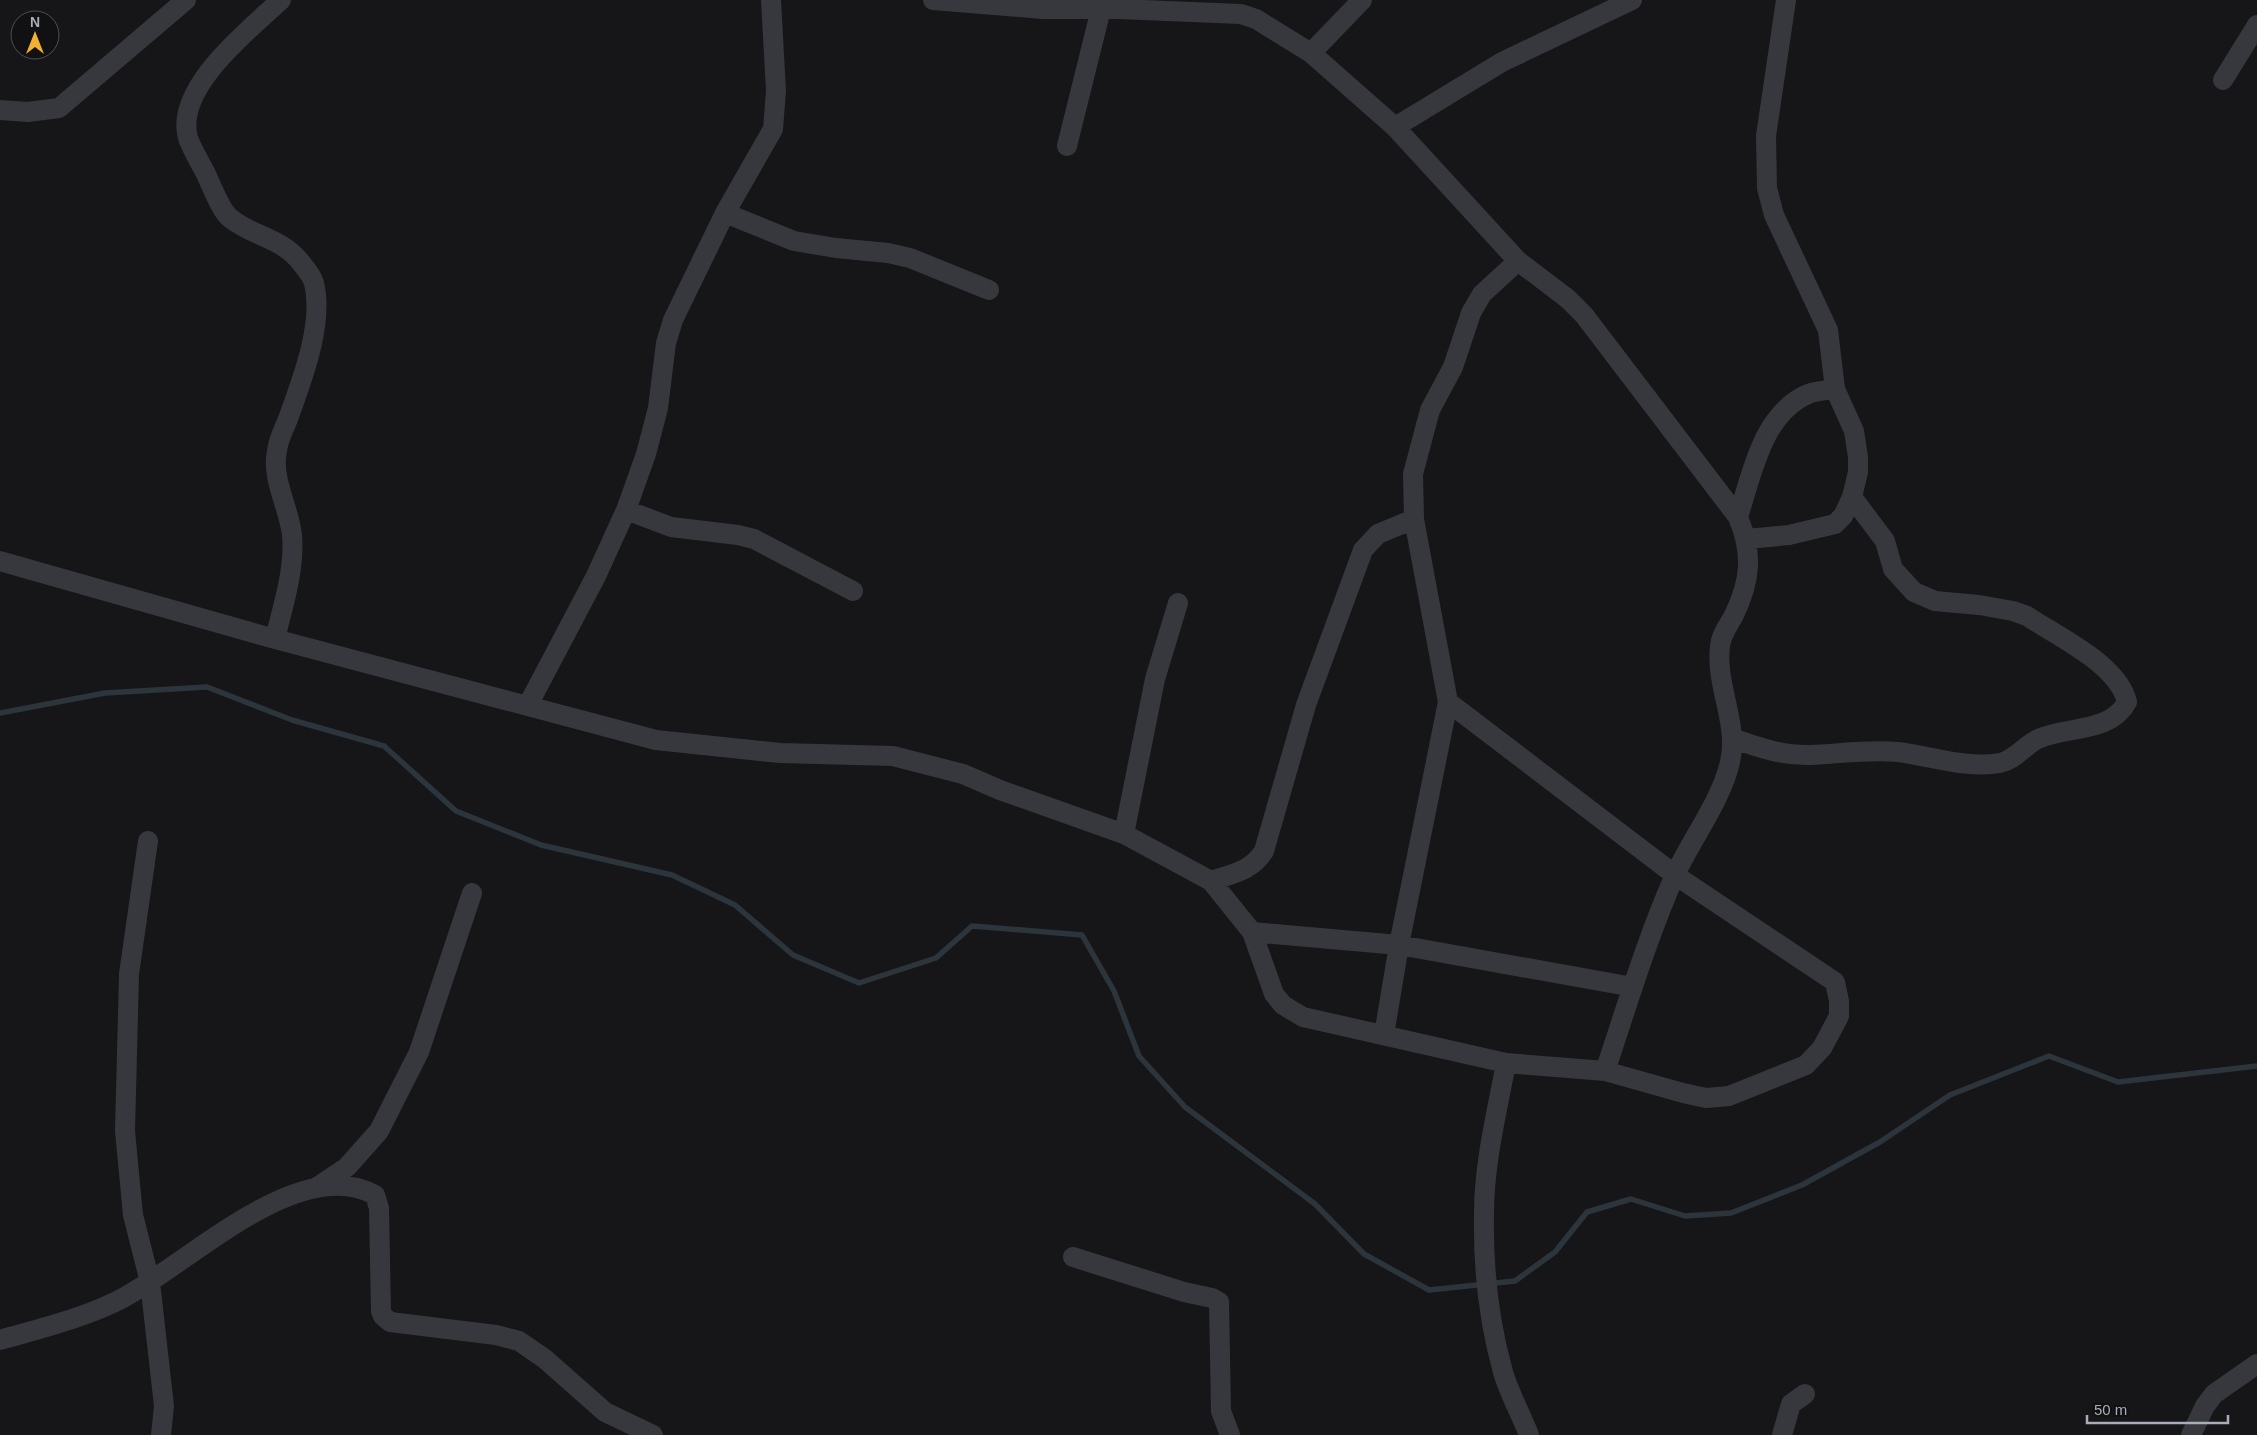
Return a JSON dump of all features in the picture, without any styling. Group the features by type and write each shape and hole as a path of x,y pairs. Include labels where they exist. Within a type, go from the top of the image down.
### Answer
{"street":[{"path":"0,110 28,112 58,108 186,0"},
{"path":"275,639 290,576 292,555 292,533 277,478 275,460 277,448 311,344 316,316 314,284 310,274 297,257 285,246 239,223 226,213 188,137 187,118 193,96 220,58 281,0"},
{"path":"528,706 596,576 626,510 646,454 658,408 666,343 673,320 725,213 761,154 775,122 772,0"},
{"path":"933,0 1043,8 1112,6 1242,14 1269,25 1311,53 1395,127 1518,261 1568,299 1584,315 1738,517 1747,539 1748,579 1720,646 1720,660 1732,738 1730,763 1716,797 1675,875 1632,987 1605,1071"},
{"path":"1311,53 1362,0"},
{"path":"1395,127 1502,62 1632,0"},
{"path":"1747,539 1789,535 1835,524 1843,516 1852,497 1858,472 1854,431 1835,389 1828,330 1774,215 1767,188 1766,136 1786,0"},
{"path":"1067,146 1112,6"},
{"path":"2223,80 2257,25"},
{"path":"725,213 794,241 836,248 888,252 910,258 989,290"},
{"path":"1384,1035 1399,945 1448,702 1414,519 1413,474 1430,410 1453,367 1471,313 1478,301 1518,261"},
{"path":"1738,517 1761,445 1775,421 1792,403 1810,393 1835,389"},
{"path":"1732,738 1766,750 1808,756 1868,751 1896,752 1979,764 2000,763 2011,759 2040,738 2102,723 2122,711 2127,702 2125,693 2104,667 2027,616 2014,611 1979,605 1935,601 1914,592 1893,569 1885,540 1852,497"},
{"path":"626,510 671,527 738,535 754,539 854,591"},
{"path":"1211,881 1248,868 1258,861 1264,851 1306,706 1363,550 1378,534 1414,519"},
{"path":"0,561 275,639 656,740 780,753 893,756 963,774 1000,790 1124,834 1211,881 1252,932 1274,994 1283,1005 1303,1017 1506,1063 1605,1071 1683,1094 1706,1098 1730,1096 1806,1065 1822,1048 1839,1016 1839,1001 1835,982 1675,875 1448,702"},
{"path":"1124,834 1155,679 1178,603"},
{"path":"148,841 129,974 125,1131 133,1215 150,1282 164,1406 161,1435"},
{"path":"314,1189 347,1167 379,1131 419,1052 472,893"},
{"path":"1252,932 1399,945 1632,987"},
{"path":"1506,1063 1489,1157 1484,1213 1487,1276 1490,1306 1503,1372 1529,1435"},
{"path":"0,1340 115,1302 150,1282 236,1222 284,1198 314,1189 345,1186 363,1189 375,1195 379,1208 381,1311 383,1316 390,1322 496,1335 519,1341 545,1359 605,1412 653,1435"},
{"path":"1073,1257 1220,1302 1221,1412 1230,1435"},
{"path":"2191,1435 2205,1406 2214,1394 2257,1364"},
{"path":"1782,1435 1791,1404 1805,1394"}],"waterway":[{"path":"0,713 105,693 207,687 292,720 384,746 456,811 541,845 672,875 735,905 793,955 859,983 936,958 972,926 1082,935 1114,991 1139,1056 1185,1107 1315,1204 1364,1254 1429,1290 1515,1281 1555,1252 1587,1212 1631,1199 1685,1216 1731,1213 1802,1185 1880,1142 1950,1095 2049,1056 2118,1082 2257,1066"}]}
